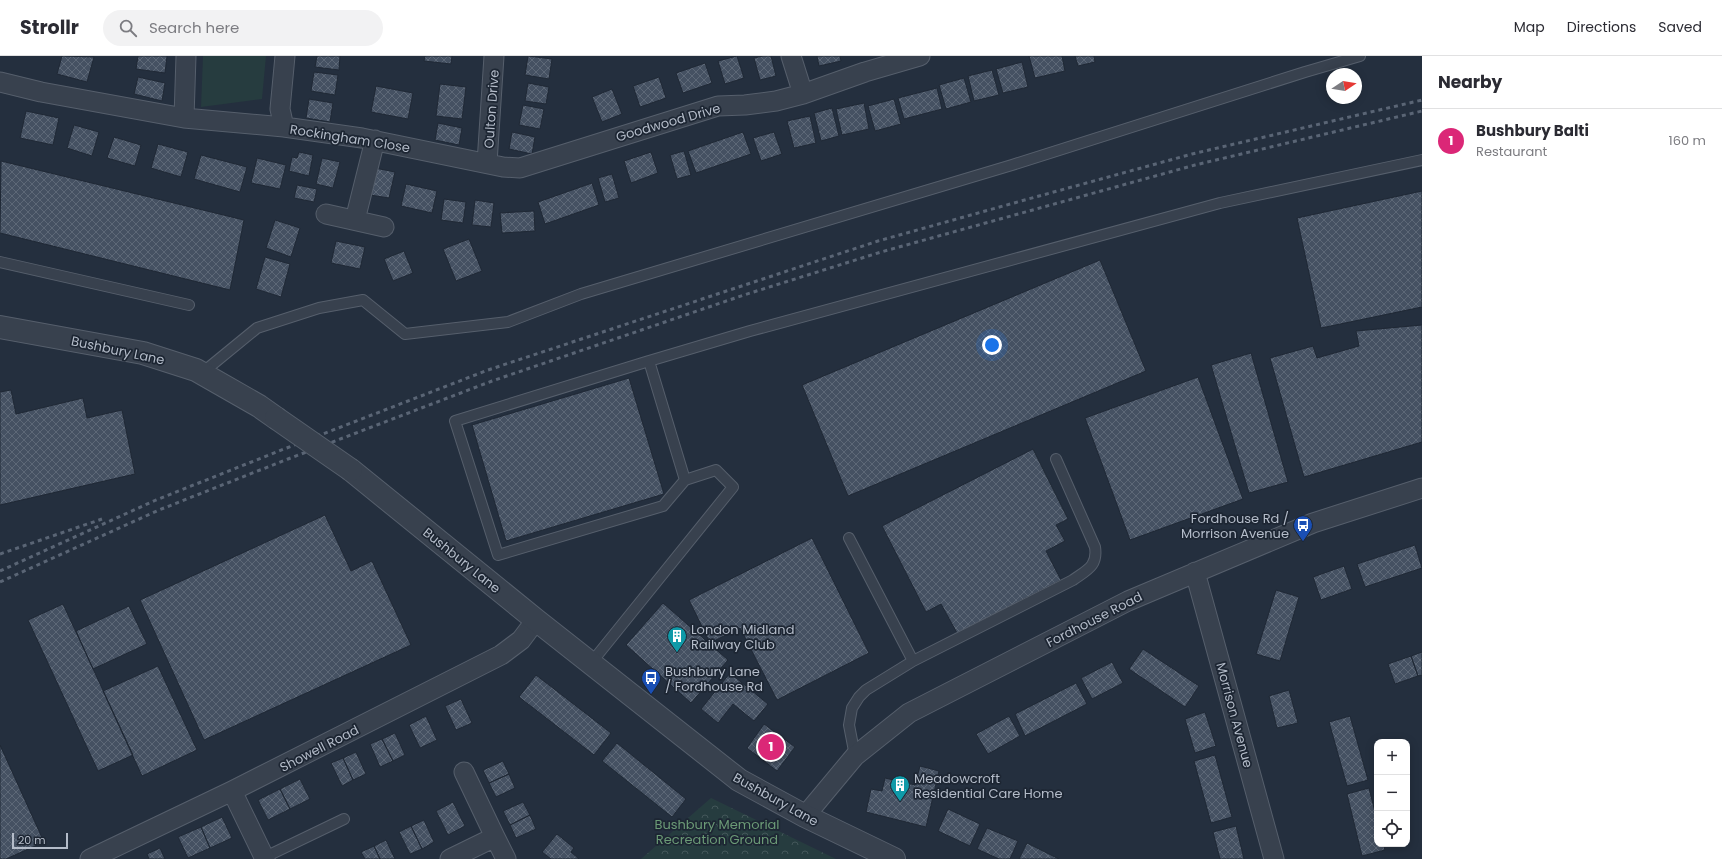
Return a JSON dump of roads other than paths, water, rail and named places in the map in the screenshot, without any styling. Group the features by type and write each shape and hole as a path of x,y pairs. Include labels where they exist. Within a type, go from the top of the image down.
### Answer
{"street":[{"path":"184,118 186,56"},
{"name":"Rockingham Close","path":"285,56 280,109 284,127 376,140 487,163"},
{"name":"Oulton Drive","path":"487,163 494,56"},
{"path":"791,56 803,94"},
{"name":"Goodwood Drive","path":"487,163 503,167 520,168 718,106 745,105 776,101 803,94 865,72 920,56"},
{"path":"0,82 41,92 184,118 284,127"},
{"path":"355,220 376,140"},
{"path":"326,214 384,227"},
{"name":"Bushbury Lane","path":"0,327 143,353 202,373 260,406 351,470 536,620 739,780 805,816 894,859"},
{"name":"Fordhouse Road","path":"805,816 855,756 909,713 1128,600 1313,523 1422,488"},
{"name":"Morrison Avenue","path":"1194,572 1274,859"},
{"name":"Showell Road","path":"90,859 232,791 501,655 521,640 536,620"},
{"path":"464,772 506,859"},
{"path":"232,791 264,858"},
{"path":"450,859 495,837"}],"lane":[{"path":"202,373 257,328 319,308 363,300 405,334 508,322 581,294 1004,167 1360,56"},
{"path":"591,663 733,487 716,470 685,480 663,506 498,555 455,421 750,331 1220,203 1422,160"},
{"path":"0,262 189,305"},
{"path":"649,361 685,480"},
{"path":"855,756 849,725 852,708 859,697 882,679 913,661 1073,580 1094,563 1096,557 1095,547 1056,459"},
{"path":"849,538 913,661"},
{"path":"264,858 344,819"}],"railway":[{"path":"0,571 156,500 284,449 488,370 666,311 878,241 1021,201 1192,154 1422,100"},
{"path":"0,582 159,510 288,459 492,381 744,295 881,252 1195,165 1422,111"},
{"path":"0,554 102,519"}],"place":[{"name":"Fordhouse Rd / Morrison Avenue","path":"1303,542"},
{"name":"London Midland Railway Club","path":"677,653"},
{"name":"Bushbury Lane / Fordhouse Rd","path":"651,695"},
{"name":"Bushbury Balti","path":"771,747"},
{"name":"Meadowcroft Residential Care Home","path":"900,802"}],"park label":[{"name":"Bushbury Memorial Recreation Ground","path":"717,832"}]}
